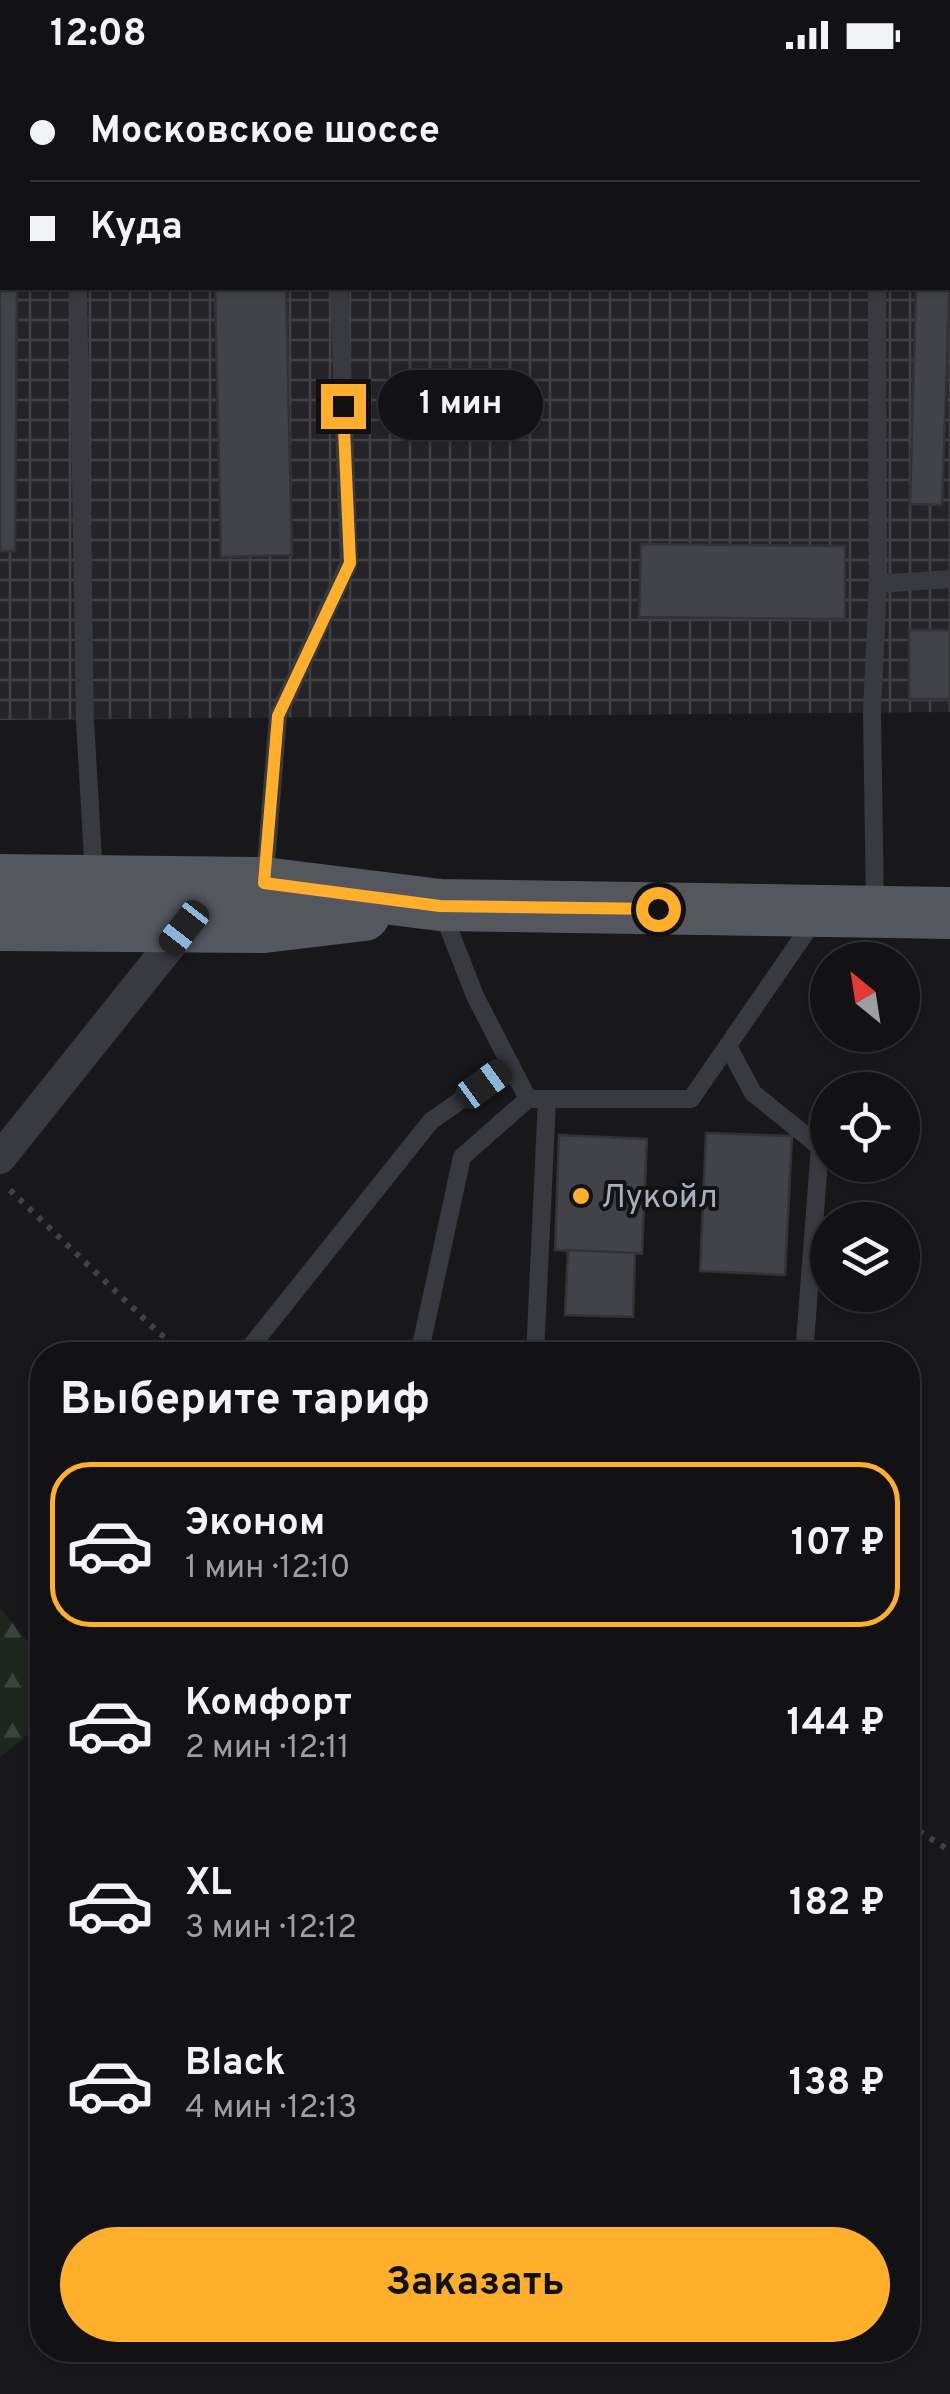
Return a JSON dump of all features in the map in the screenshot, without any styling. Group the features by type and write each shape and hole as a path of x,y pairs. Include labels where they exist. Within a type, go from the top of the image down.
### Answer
{"main road":[{"path":"0,880 264,883 440,906 950,913"},
{"path":"0,925 264,927 440,906"}],"street":[{"path":"0,1158 184,928"}],"lane":[{"path":"78,290 84,720 94,883"},
{"path":"264,883 278,716 350,563 338,290"},
{"path":"875,912 872,710 878,584 877,290"},
{"path":"878,584 950,579"},
{"path":"440,906 475,996 510,1065 538,1099 535,1342"},
{"path":"422,1342 462,1158 538,1099 692,1099 820,912"},
{"path":"728,1046 753,1094 820,1147 805,1342"},
{"path":"254,1342 432,1120 510,1065"}],"path":[{"path":"0,1181 171,1342"},
{"path":"920,1832 950,1851"}],"shaded area":[{"path":"0,290 950,290 950,712 0,720"}],"green space":[{"path":"0,1608 30,1644 30,1733 0,1757"}],"building":[{"path":"0,290 17,290 15,551 0,551"},
{"path":"215,290 286,290 292,555 221,557"},
{"path":"916,290 949,290 942,505 910,504"},
{"path":"641,544 845,546 845,619 639,617"},
{"path":"909,630 950,630 950,699 909,699"},
{"path":"706,1133 792,1136 785,1275 700,1271"},
{"path":"559,1135 647,1139 642,1254 555,1250"},
{"path":"568,1250 635,1253 633,1317 565,1315"}],"place":[{"name":"Лукойл","path":"581,1196"}],"route":[{"path":"343,406 350,563 278,716 264,883 440,906 658,909"}]}
